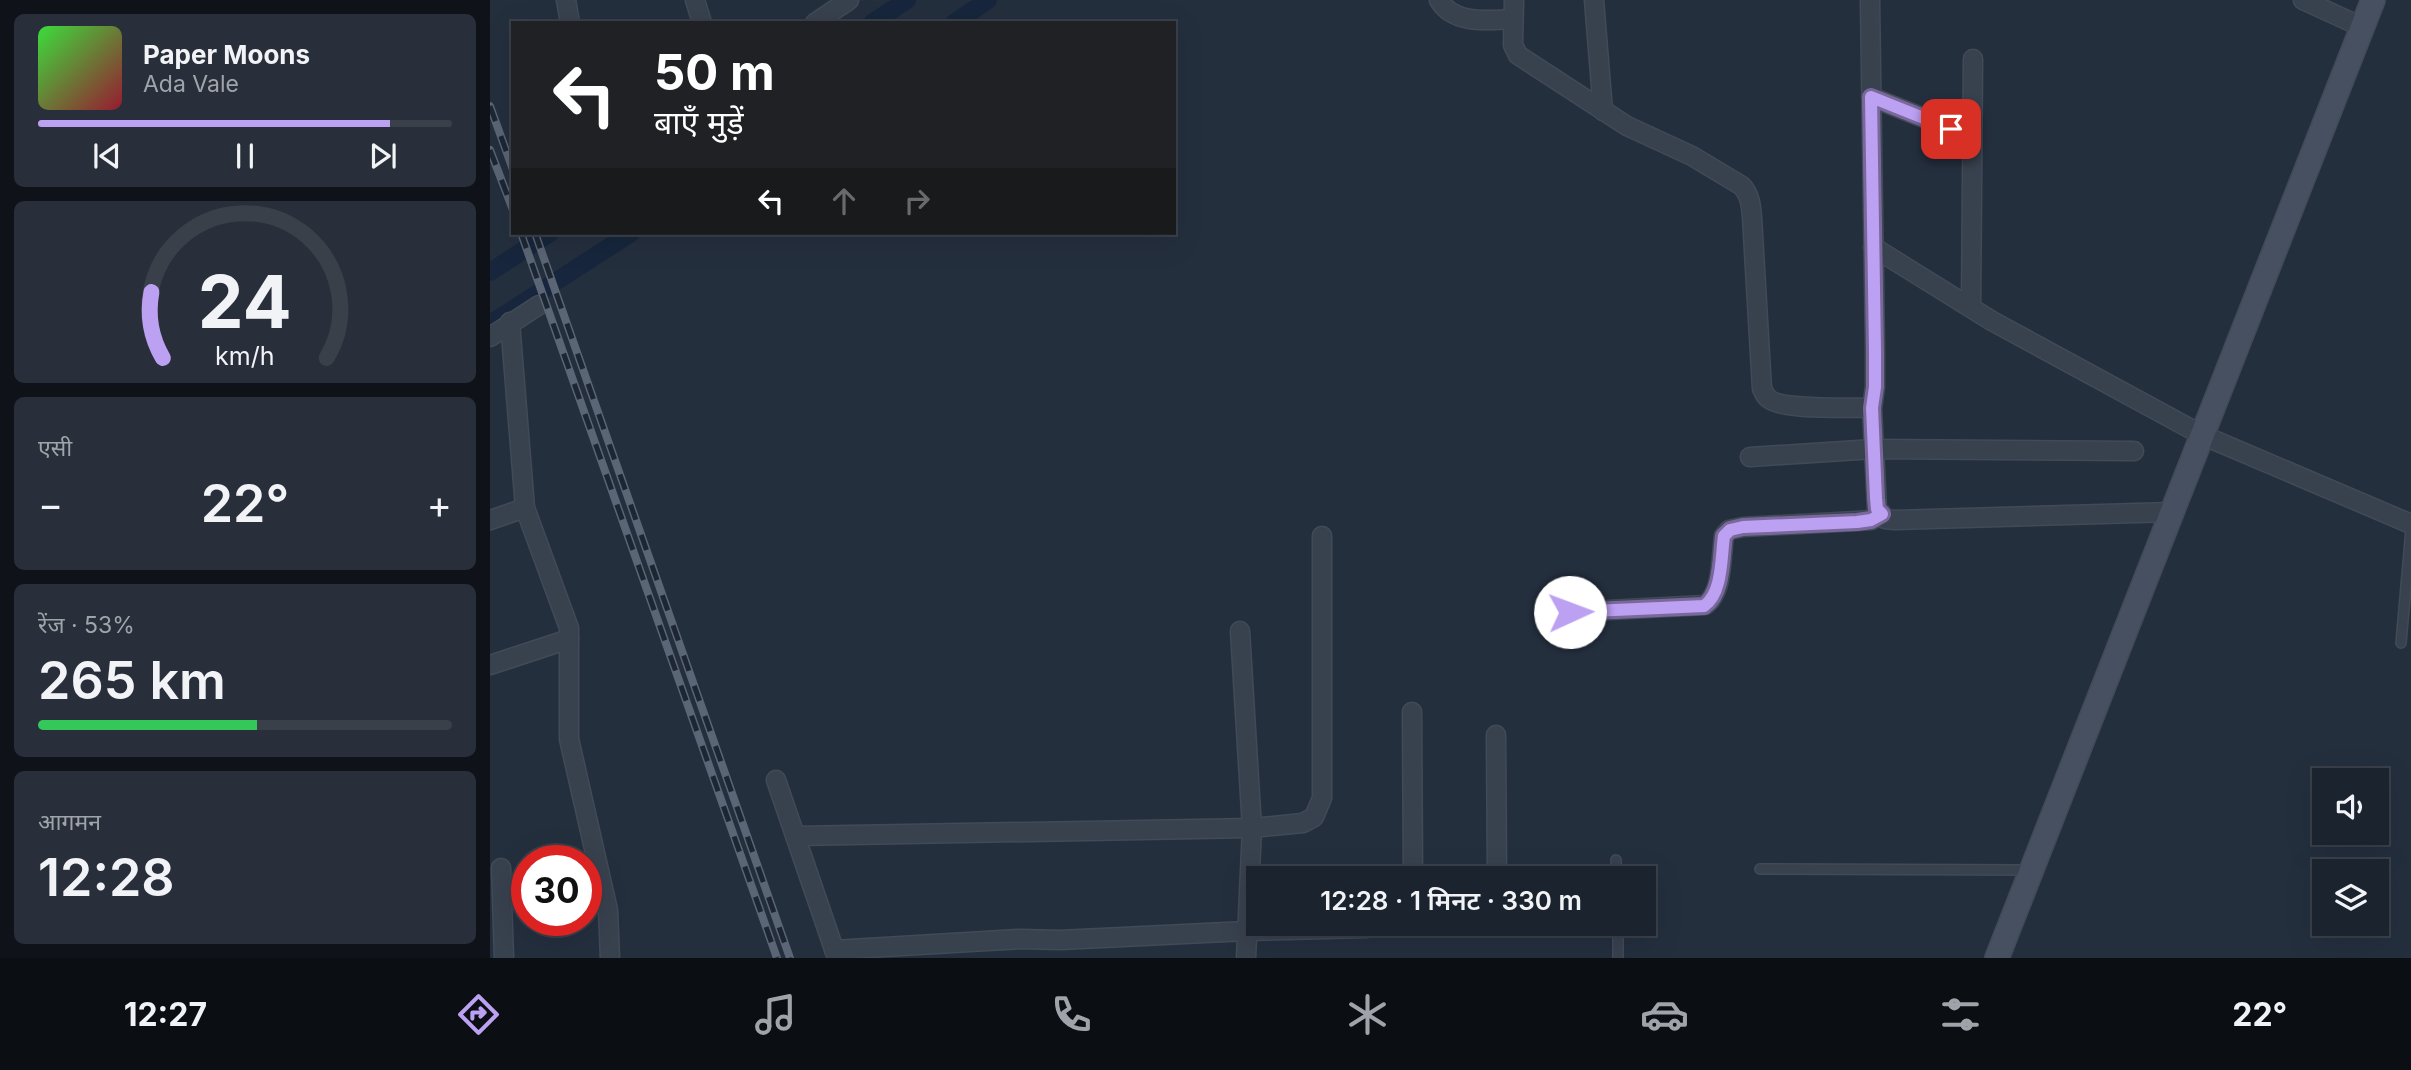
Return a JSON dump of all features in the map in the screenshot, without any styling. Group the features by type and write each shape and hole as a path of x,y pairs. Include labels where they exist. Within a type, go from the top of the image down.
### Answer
{"street":[{"path":"566,0 570,21"},
{"path":"695,0 701,21"},
{"path":"818,21 849,0"},
{"path":"1439,0 1444,9 1468,18 1513,19"},
{"path":"1514,0 1513,44 1518,55 1627,126 1692,156 1746,191 1750,198 1752,216 1762,389 1768,400 1804,407 1872,408"},
{"path":"1594,0 1603,111"},
{"path":"1870,0 1875,387 1872,408 1877,509 1885,519 1895,520 2172,512"},
{"path":"2303,0 2362,27"},
{"path":"1997,958 2372,0"},
{"path":"1971,308 1973,59"},
{"path":"1871,97 1972,137"},
{"path":"1873,247 1971,308 2202,435 2411,527"},
{"path":"490,337 539,304"},
{"path":"510,322 525,508 569,628 569,739 608,910 610,958"},
{"path":"1750,457 1874,449 2134,450"},
{"path":"490,520 525,508"},
{"path":"1570,612 1704,606 1711,601 1716,588 1724,536 1730,530 1743,527 1857,522 1871,520 1882,514"},
{"path":"795,836 1252,828 1303,823 1314,817 1322,798 1322,536"},
{"path":"1240,631 1252,828 1250,866"},
{"path":"490,665 569,639"},
{"path":"1412,712 1413,866"},
{"path":"1496,735 1497,866"},
{"path":"776,780 836,954 1020,939 1088,939 1246,931"},
{"path":"501,868 504,958"},
{"path":"1246,958 1247,936"}],"lane":[{"path":"2402,643 2411,527"},
{"path":"1616,860 1616,866"},
{"path":"1760,869 2032,870"},
{"path":"1618,936 1618,958"}],"waterway":[{"path":"875,21 907,0"},
{"path":"957,21 988,0"},
{"path":"490,272 547,235"},
{"path":"490,324 628,235"}],"railway":[{"path":"490,106 511,164"},
{"path":"490,150 511,205"},
{"path":"522,235 777,958"},
{"path":"536,235 790,958"}],"route":[{"path":"1570,612 1704,606 1711,601 1716,588 1724,536 1730,530 1743,527 1857,522 1871,520 1882,514 1877,509 1872,408 1875,351 1871,97 1951,129"}]}
